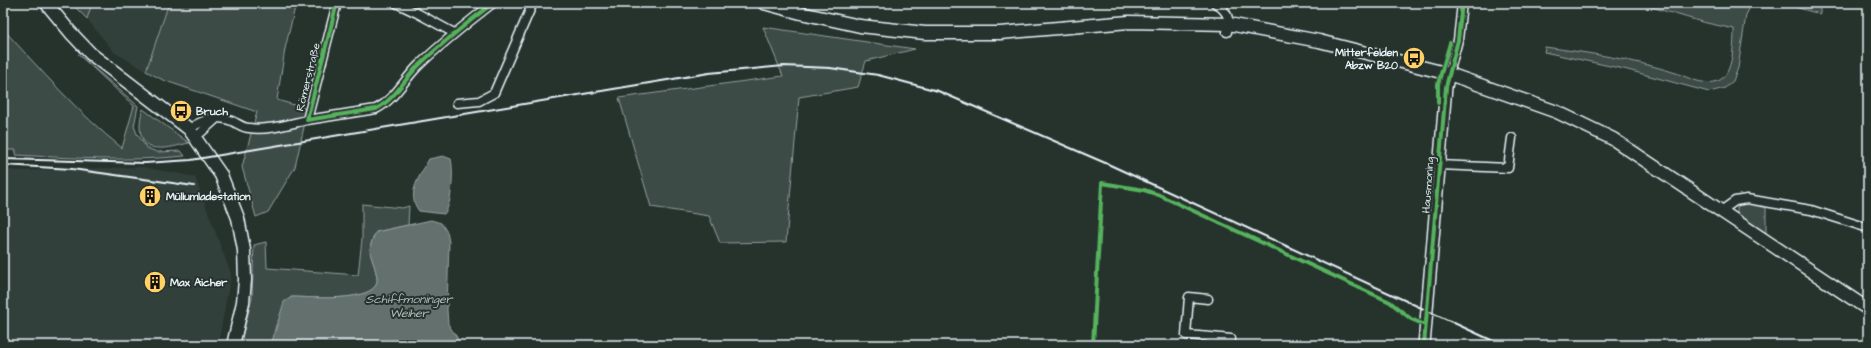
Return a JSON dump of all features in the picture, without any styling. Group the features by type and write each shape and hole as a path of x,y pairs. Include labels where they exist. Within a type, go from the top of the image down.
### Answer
{"main road":[{"path":"46,3 71,33 92,54 193,133 221,176 230,194 238,218 243,242 245,280 243,302 233,345"},
{"path":"764,3 801,14 860,26 925,33 1000,33 1129,22 1228,28 1325,42 1449,74 1542,106 1585,124 1639,155 1868,309"}],"street":[{"name":"Römerstraße","path":"307,120 337,3"},
{"path":"396,3 454,33"},
{"name":"Römerstraße","path":"218,117 227,119 247,128 260,129 376,109 384,105 417,67 454,33 493,3"},
{"path":"457,103 479,101 494,93 533,3"},
{"path":"1215,3 1226,10 1228,28"},
{"path":"1449,74 1458,40 1462,3"},
{"name":"Hausmoning","path":"1424,345 1446,87 1449,74"},
{"path":"193,133 218,117"},
{"path":"193,133 204,120 218,117"},
{"name":"Hausmoning","path":"1439,165 1508,168 1512,138"},
{"path":"1721,211 1735,201 1747,199 1811,210 1868,228"},
{"path":"1208,299 1190,297 1186,335 1211,341 1231,339"}],"shaded area":[{"path":"71,3 92,3 87,19"},
{"path":"92,3 169,3 146,71 114,52 87,19"},
{"path":"169,3 296,3 285,49 277,100 308,109 295,167 268,212 256,217 242,167 257,112 163,80 146,71"},
{"path":"1638,3 1759,3 1751,5 1746,15 1738,68 1733,81 1725,88 1709,92 1624,69 1544,52 1545,47 1611,57 1660,68 1709,83 1720,80 1724,76 1728,71 1732,57 1734,29 1702,22"},
{"path":"1780,3 1820,3 1820,14"},
{"path":"763,27 915,49 866,61 858,87 799,97 786,242 720,243 709,216 651,207 619,98 783,76"},
{"path":"3,29 75,106 122,148 134,106 78,54 138,106 134,126 137,134 147,148 157,152 181,151 185,156 143,159 79,158 16,155 16,150 3,150"},
{"path":"143,109 189,143 162,148 151,147 146,144 140,127"},
{"name":"Max Aicher","path":"143,167 195,177 231,274 218,345 3,345 3,169 19,171"},
{"path":"1742,203 1766,206 1766,236 1737,215 1737,207"},
{"path":"362,204 402,208 409,206 408,225 376,232 372,240 370,251 377,278 375,286 368,292 342,297 291,297 276,325 271,345 240,345 252,298 254,245 266,242 267,268 358,275 362,239"}],"water":[{"path":"443,156 451,159 452,164 452,188 447,210 444,214 419,211 415,204 414,198 416,184 429,159"},
{"name":"Schiffmoninger Weiher","path":"431,220 441,223 447,232 449,242 448,324 462,345 271,345 284,302 292,297 327,298 356,295 368,292 375,286 377,278 370,251 372,240 376,232"}],"railway":[{"path":"3,159 145,163 191,160 709,73 784,66 830,68 878,75 938,91 1110,165 1502,345"},
{"path":"3,165 72,169 194,186"}],"cycle path":[{"path":"337,3 307,120 376,109 394,95 418,66 455,33 493,3"},
{"path":"1424,345 1446,87 1458,40 1462,3"},
{"path":"1438,103 1438,84 1450,43"},
{"path":"1093,345 1102,183 1144,190 1159,195 1390,302 1411,319 1425,325"}],"place":[{"name":"Mitterfelden Abzw B20","path":"1414,58"},
{"name":"Bruch","path":"181,111"},
{"name":"Müllumladestation","path":"150,196"},
{"name":"Max Aicher","path":"155,282"}]}
